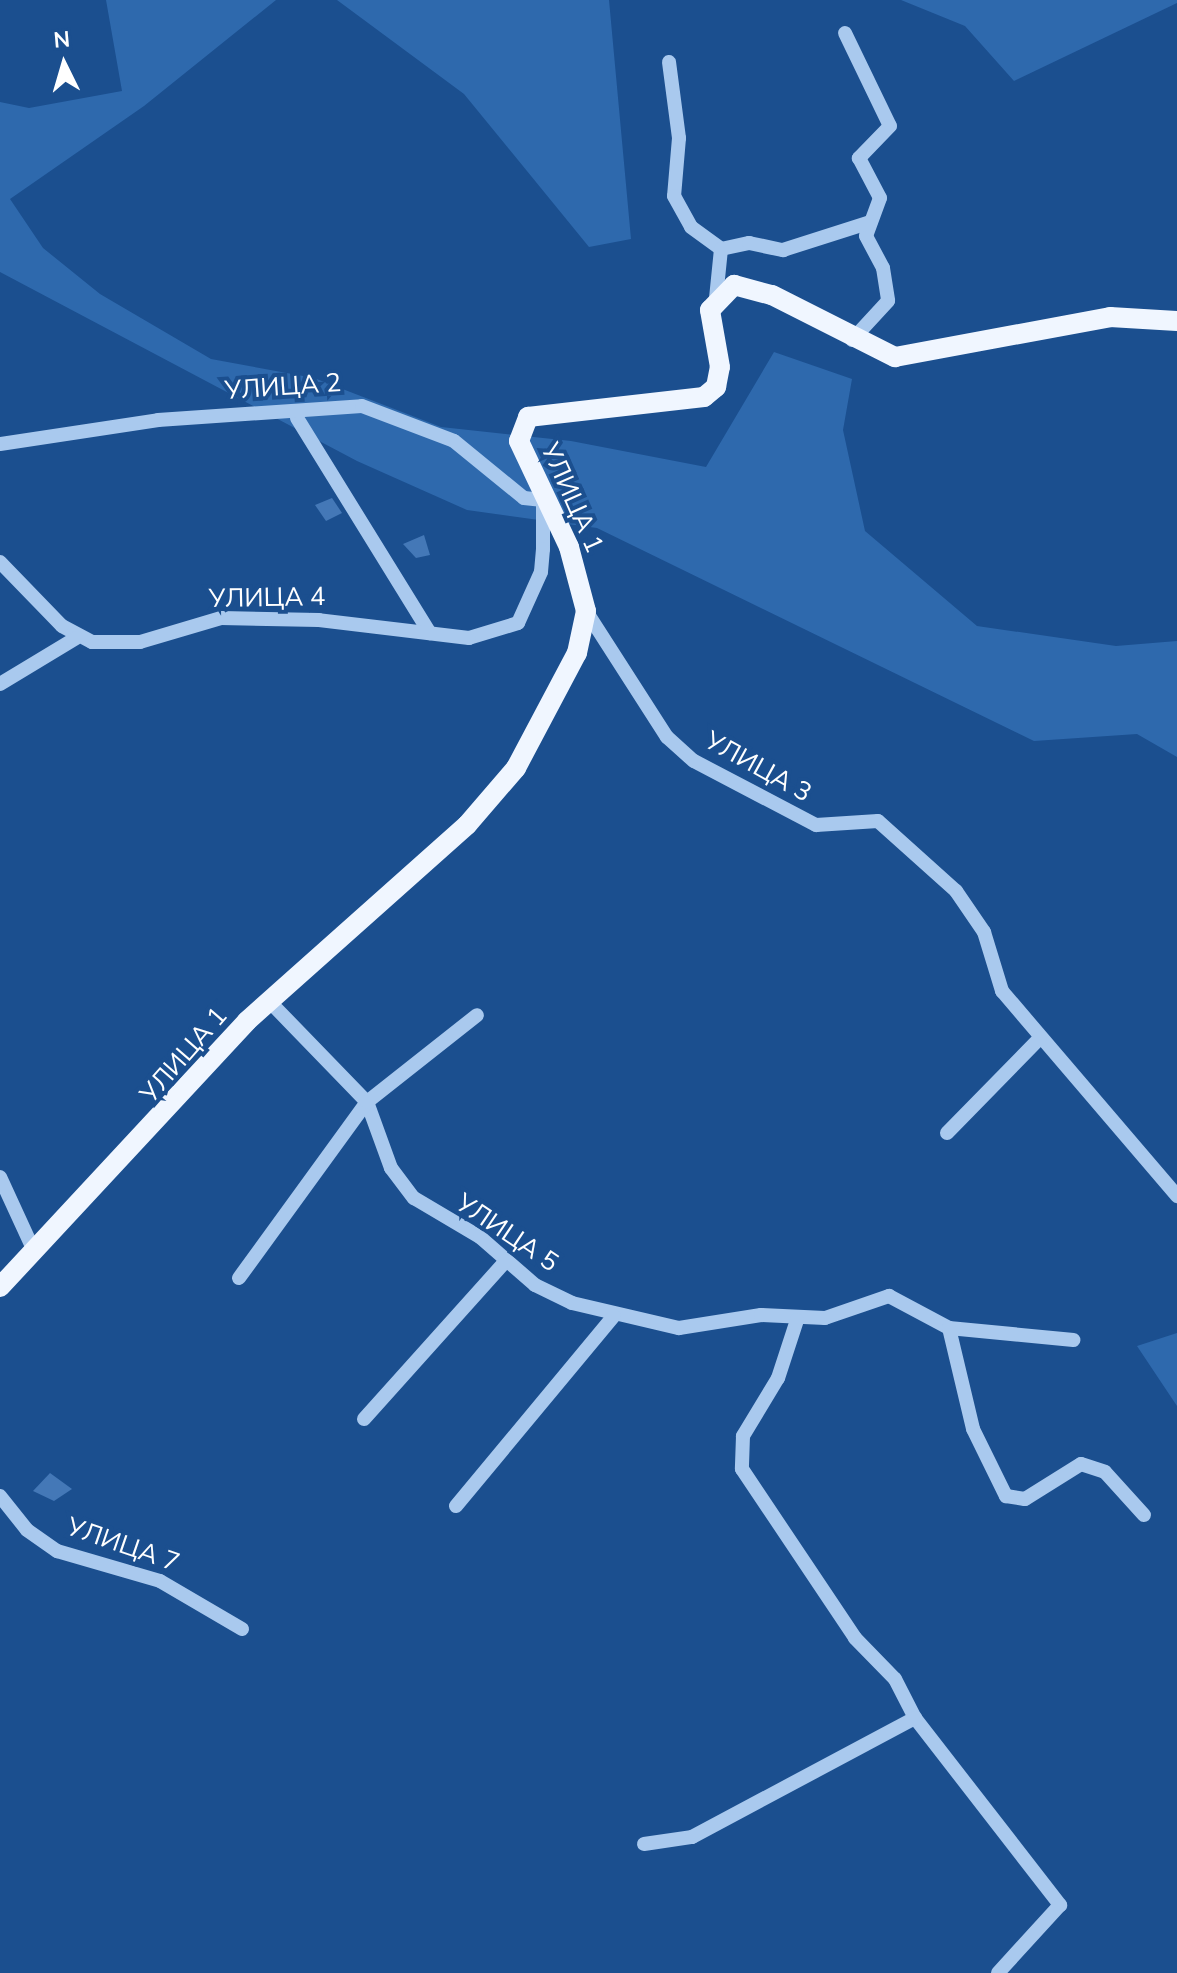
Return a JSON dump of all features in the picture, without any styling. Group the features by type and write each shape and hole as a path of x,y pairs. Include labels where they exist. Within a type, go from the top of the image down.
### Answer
{"main road":[{"path":"716,298 734,285 750,287 852,340 895,357 1110,317 1177,321"},
{"name":"УЛИЦА 1","path":"0,1287 270,1002 493,797 577,653 586,611 569,547 543,500 519,441 528,417 704,397 716,387 720,367 710,321 716,298"}],"street":[{"path":"845,33 890,126 859,158 880,198 866,236 883,268 888,301 852,340"},
{"path":"669,62 679,138 674,196 691,227 721,249 749,243 783,250 871,222"},
{"path":"716,298 721,249"},
{"name":"УЛИЦА 2","path":"0,444 158,420 362,406 454,441 524,498 543,500"},
{"name":"УЛИЦА 2","path":"297,418 430,633"},
{"name":"УЛИЦА 4","path":"76,638 131,643 221,618 487,637 518,623 541,572 543,500"},
{"path":"0,562 76,638 0,684"},
{"name":"УЛИЦА 3","path":"586,611 659,725 694,761 816,825 878,821 956,891 984,932 1002,991 1177,1196"},
{"name":"УЛИЦА 5","path":"270,1002 367,1102 391,1168 414,1198 506,1261 535,1285 614,1316 666,1328 761,1315 797,1320 889,1296 949,1328"},
{"path":"239,1278 367,1102 477,1015"},
{"path":"947,1133 1040,1038"},
{"path":"0,1177 34,1251"},
{"path":"364,1419 506,1261"},
{"path":"456,1506 614,1316"},
{"path":"797,1320 778,1378 743,1436 742,1469 771,1523 855,1638 895,1679 915,1718 1060,1905 998,1973"},
{"path":"1073,1340 949,1328 973,1429 1006,1496 1025,1499 1081,1464 1105,1472 1144,1515"},
{"name":"УЛИЦА 7","path":"0,1496 27,1530 57,1551 160,1581 242,1629"},
{"path":"644,1844 692,1837 915,1718"}],"shaded area":[{"path":"106,0 276,0 144,106 10,199 43,248 100,294 211,359 314,378 441,427 571,441 706,467 774,352 852,379 843,430 865,531 977,626 1116,646 1177,641 1177,757 1137,734 1034,741 597,528 467,510 357,461 0,272 0,102 29,108 122,91"},
{"path":"337,0 609,0 631,239 589,247 464,94"},
{"path":"901,0 1177,0 1177,3 1014,81 965,26"},
{"path":"1177,1333 1177,1406 1137,1346"}],"building":[{"path":"332,498 342,513 326,521 315,505"},
{"path":"424,535 430,555 416,558 403,544"},
{"path":"50,1473 72,1489 54,1501 33,1491"}]}
